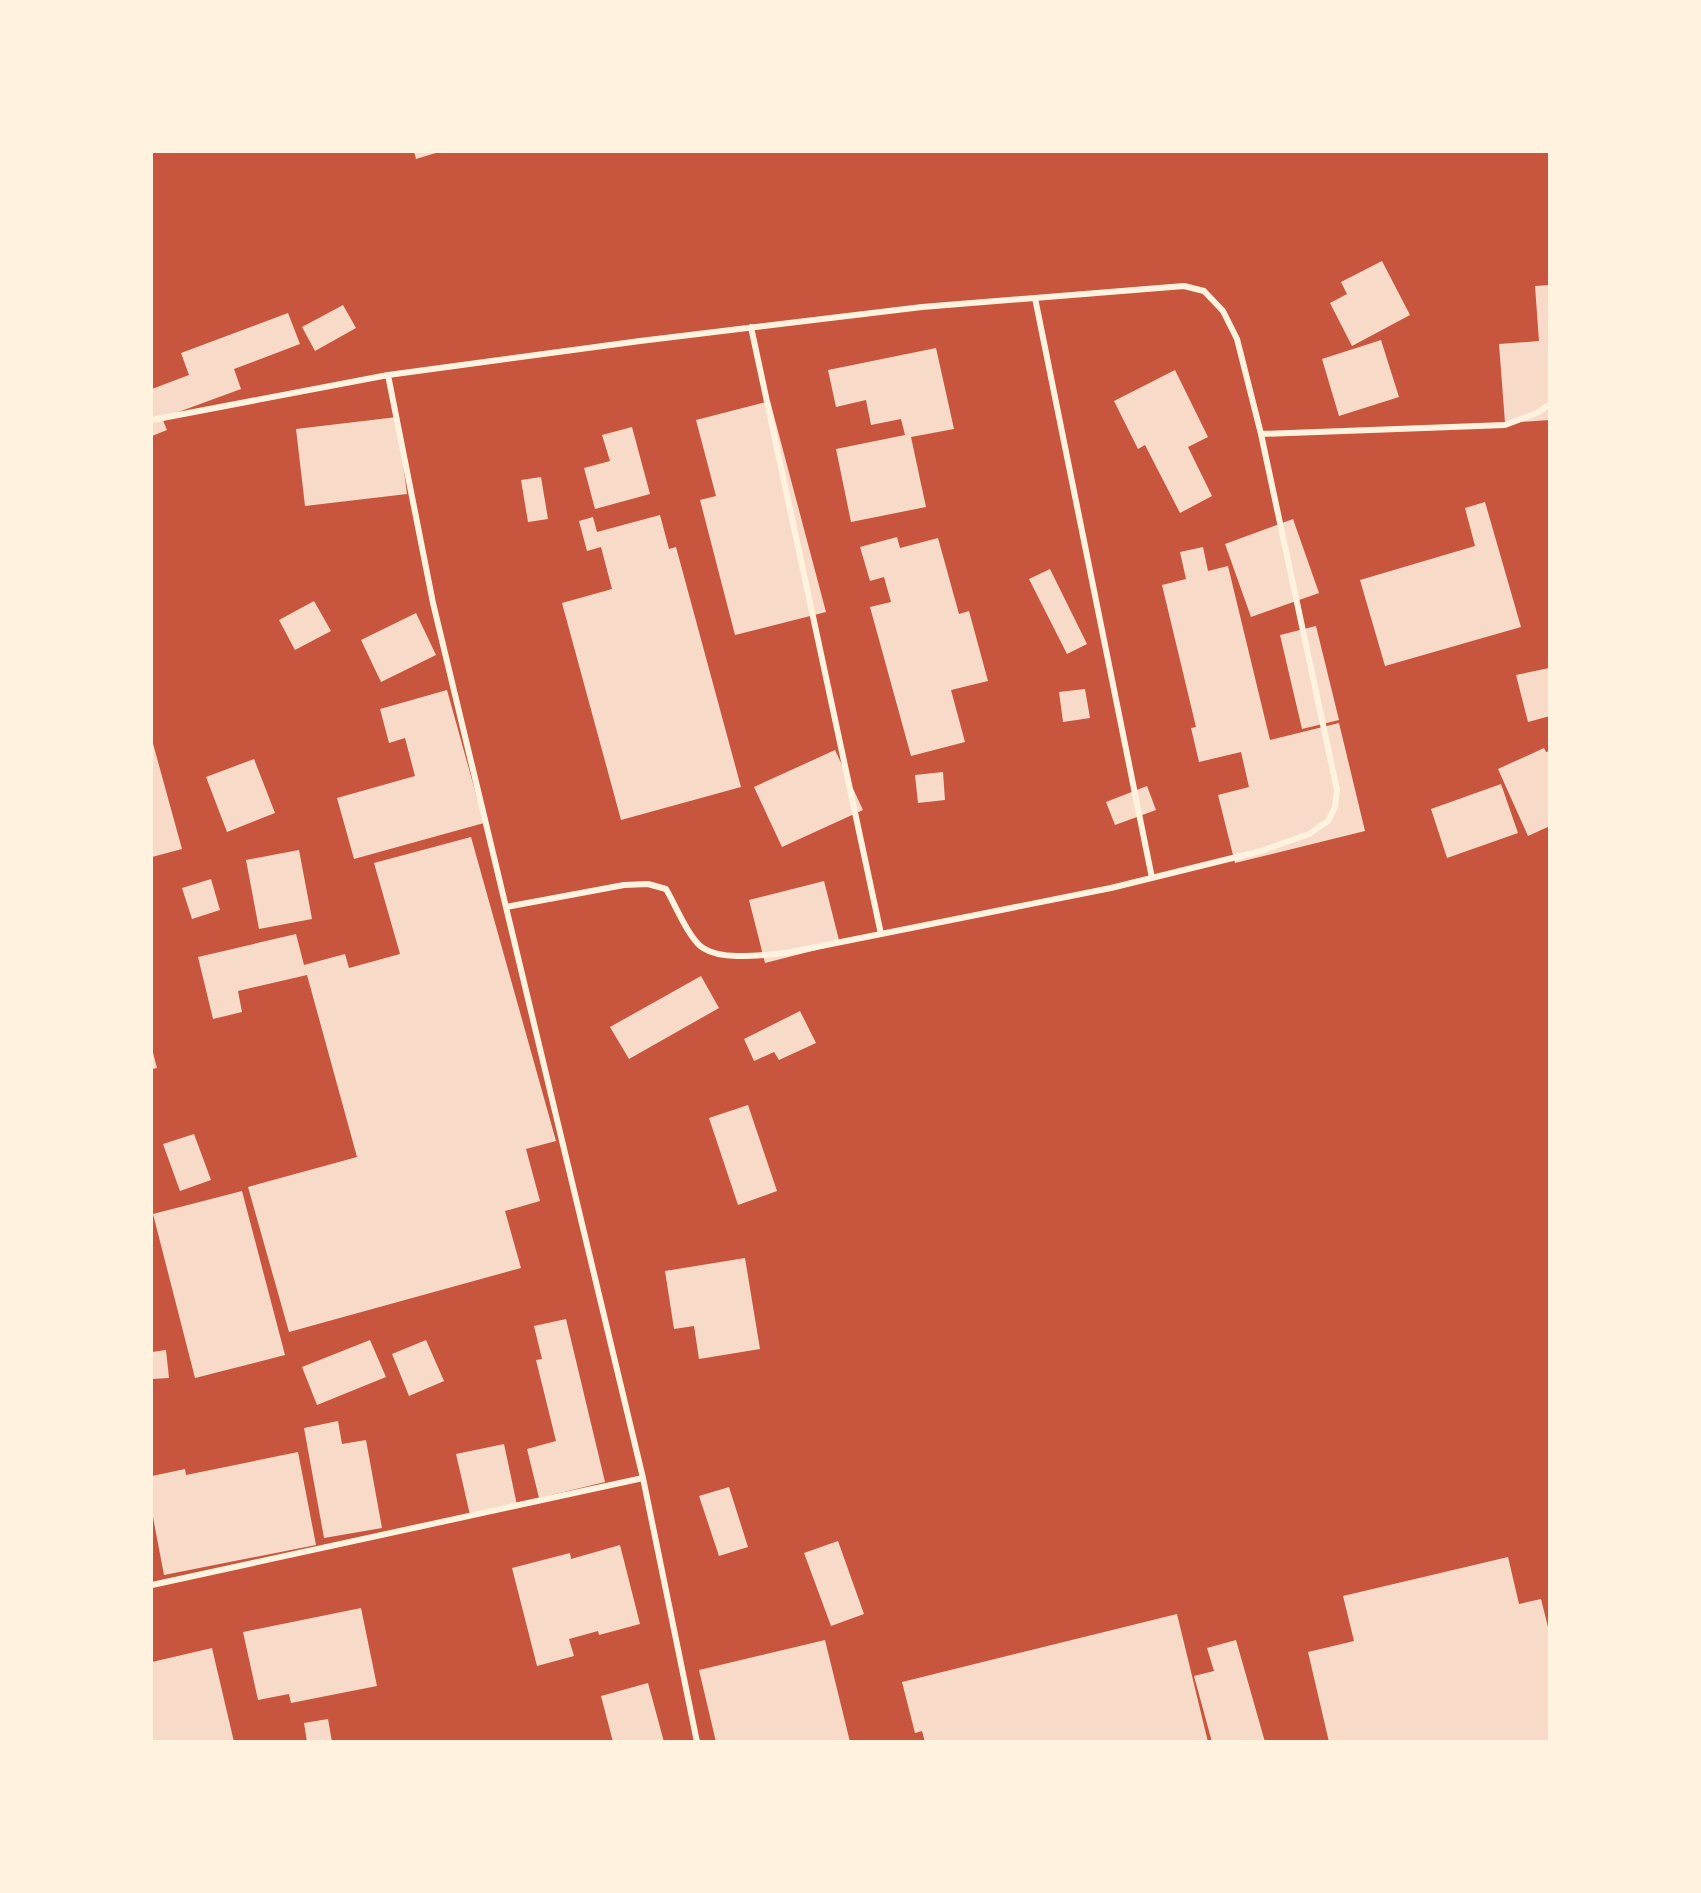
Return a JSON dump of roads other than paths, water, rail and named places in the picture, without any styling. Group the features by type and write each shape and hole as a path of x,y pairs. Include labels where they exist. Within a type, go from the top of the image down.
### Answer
{"street":[{"path":"152,420 388,375 922,307 1184,286 1204,291 1223,311 1237,339 1262,434 1337,790 1335,807 1328,821 1309,834 1261,851 1152,878 786,954 731,957 702,948 689,932 666,889 648,884 624,885 506,907"},
{"path":"1035,298 1152,878"},
{"path":"751,327 881,934"},
{"path":"388,375 434,603 643,1478 697,1742"},
{"path":"1262,434 1505,425 1538,413 1550,404"},
{"path":"152,1585 643,1478"}]}
